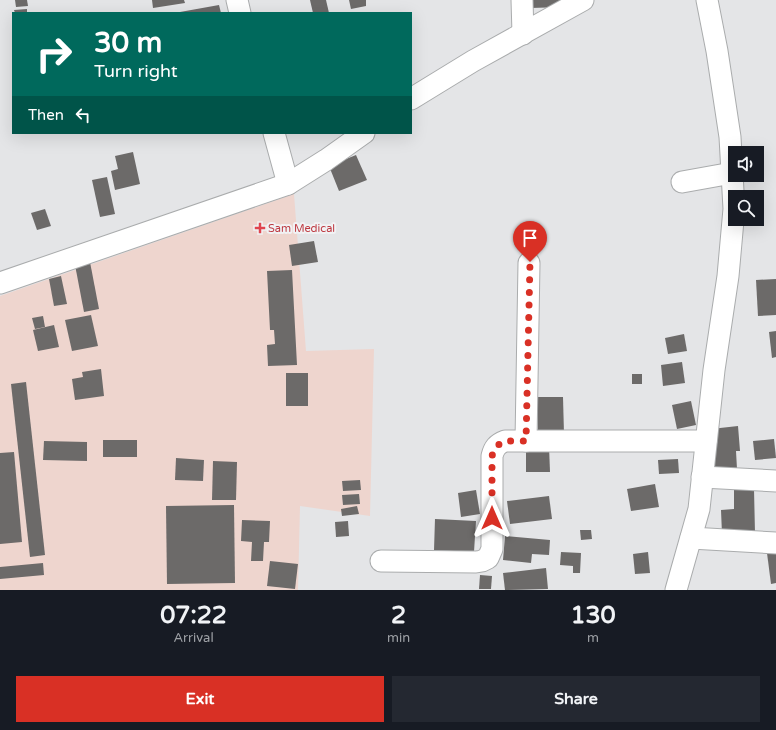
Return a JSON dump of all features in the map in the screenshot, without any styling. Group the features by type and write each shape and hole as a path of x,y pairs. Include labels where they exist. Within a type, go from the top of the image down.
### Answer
{"street":[{"path":"236,0 240,12"},
{"path":"522,0 523,34"},
{"path":"412,98 466,65 583,0"},
{"path":"707,0 718,51 730,146"},
{"path":"274,134 288,184"},
{"path":"0,283 288,184 326,160 363,134"},
{"path":"682,182 728,174"},
{"path":"676,590 699,509 714,370 728,276 734,210 732,182"},
{"path":"526,441 530,262"},
{"path":"381,561 476,562 488,558 492,550 492,456 494,449 498,444 505,441 706,441"},
{"path":"702,477 776,480"},
{"path":"691,538 776,543"}],"shaded area":[{"path":"294,194 306,351 374,349 370,516 300,506 298,590 0,590 0,296"}],"building":[{"path":"15,0 27,0 28,6 16,7"},
{"path":"152,0 184,0 185,3 153,8"},
{"path":"310,0 326,0 329,12 313,12"},
{"path":"349,0 366,0 366,6 351,9"},
{"path":"529,0 565,0 565,7 530,8"},
{"path":"219,5 221,12 180,12"},
{"path":"27,9 27,12 15,12 14,10"},
{"path":"133,152 140,184 115,190 111,171 118,169 115,156"},
{"path":"356,155 367,180 339,191 329,166"},
{"path":"107,177 115,214 100,217 92,180"},
{"path":"45,209 51,226 37,230 31,213"},
{"path":"314,241 318,262 292,266 289,245"},
{"path":"90,262 99,309 84,312 75,265"},
{"path":"292,270 297,365 268,366 267,345 275,344 274,330 270,330 267,271"},
{"path":"61,276 67,304 54,306 49,279"},
{"path":"776,279 776,315 758,316 756,280"},
{"path":"91,315 98,346 72,351 65,320"},
{"path":"43,316 45,327 35,329 32,318"},
{"path":"54,325 59,347 38,351 33,330"},
{"path":"776,331 776,357 772,358 769,332"},
{"path":"684,334 687,351 668,354 665,338"},
{"path":"682,362 685,383 663,386 661,365"},
{"path":"101,369 104,396 75,400 72,379 83,377 82,372"},
{"path":"286,373 308,373 308,406 286,406"},
{"path":"632,374 642,374 642,384 632,384"},
{"path":"26,382 45,555 30,557 11,384"},
{"path":"537,397 563,397 564,434 538,435"},
{"path":"691,401 696,425 677,429 672,405"},
{"path":"738,426 740,451 736,451 737,469 714,470 711,429"},
{"path":"774,439 776,458 755,460 753,441"},
{"path":"103,440 137,440 137,457 103,457"},
{"path":"44,441 87,442 87,461 43,460"},
{"path":"549,446 550,472 526,472 526,447"},
{"path":"14,452 22,542 0,544 0,453"},
{"path":"176,458 204,460 203,481 175,480"},
{"path":"678,459 679,473 659,474 658,460"},
{"path":"213,461 237,462 236,500 212,500"},
{"path":"360,480 361,490 343,491 342,481"},
{"path":"655,484 659,507 631,511 627,489"},
{"path":"754,489 755,533 722,534 721,510 734,509 734,490"},
{"path":"476,490 480,514 461,517 458,493"},
{"path":"359,494 360,504 343,505 342,495"},
{"path":"549,496 552,519 510,524 507,501"},
{"path":"234,505 235,583 167,584 166,506"},
{"path":"357,506 359,514 342,516 341,509"},
{"path":"435,519 476,521 474,552 434,550"},
{"path":"242,520 270,521 269,542 264,542 263,561 251,561 252,542 241,541"},
{"path":"348,521 349,536 336,537 335,522"},
{"path":"580,530 591,530 592,539 581,540"},
{"path":"505,536 550,540 549,555 532,554 531,563 503,560"},
{"path":"561,552 581,553 580,573 573,573 573,566 560,565"},
{"path":"648,552 650,573 635,574 633,554"},
{"path":"776,552 776,583 771,584 767,553"},
{"path":"270,561 298,564 295,589 267,586"},
{"path":"43,563 44,575 0,579 0,567"},
{"path":"546,568 548,589 505,590 503,573"},
{"path":"480,575 492,576 491,589 479,589"}],"place":[{"name":"Sam Medical","path":"260,228"}],"route":[{"path":"492,518 492,456 494,449 498,444 505,441 526,441 530,262"}]}
